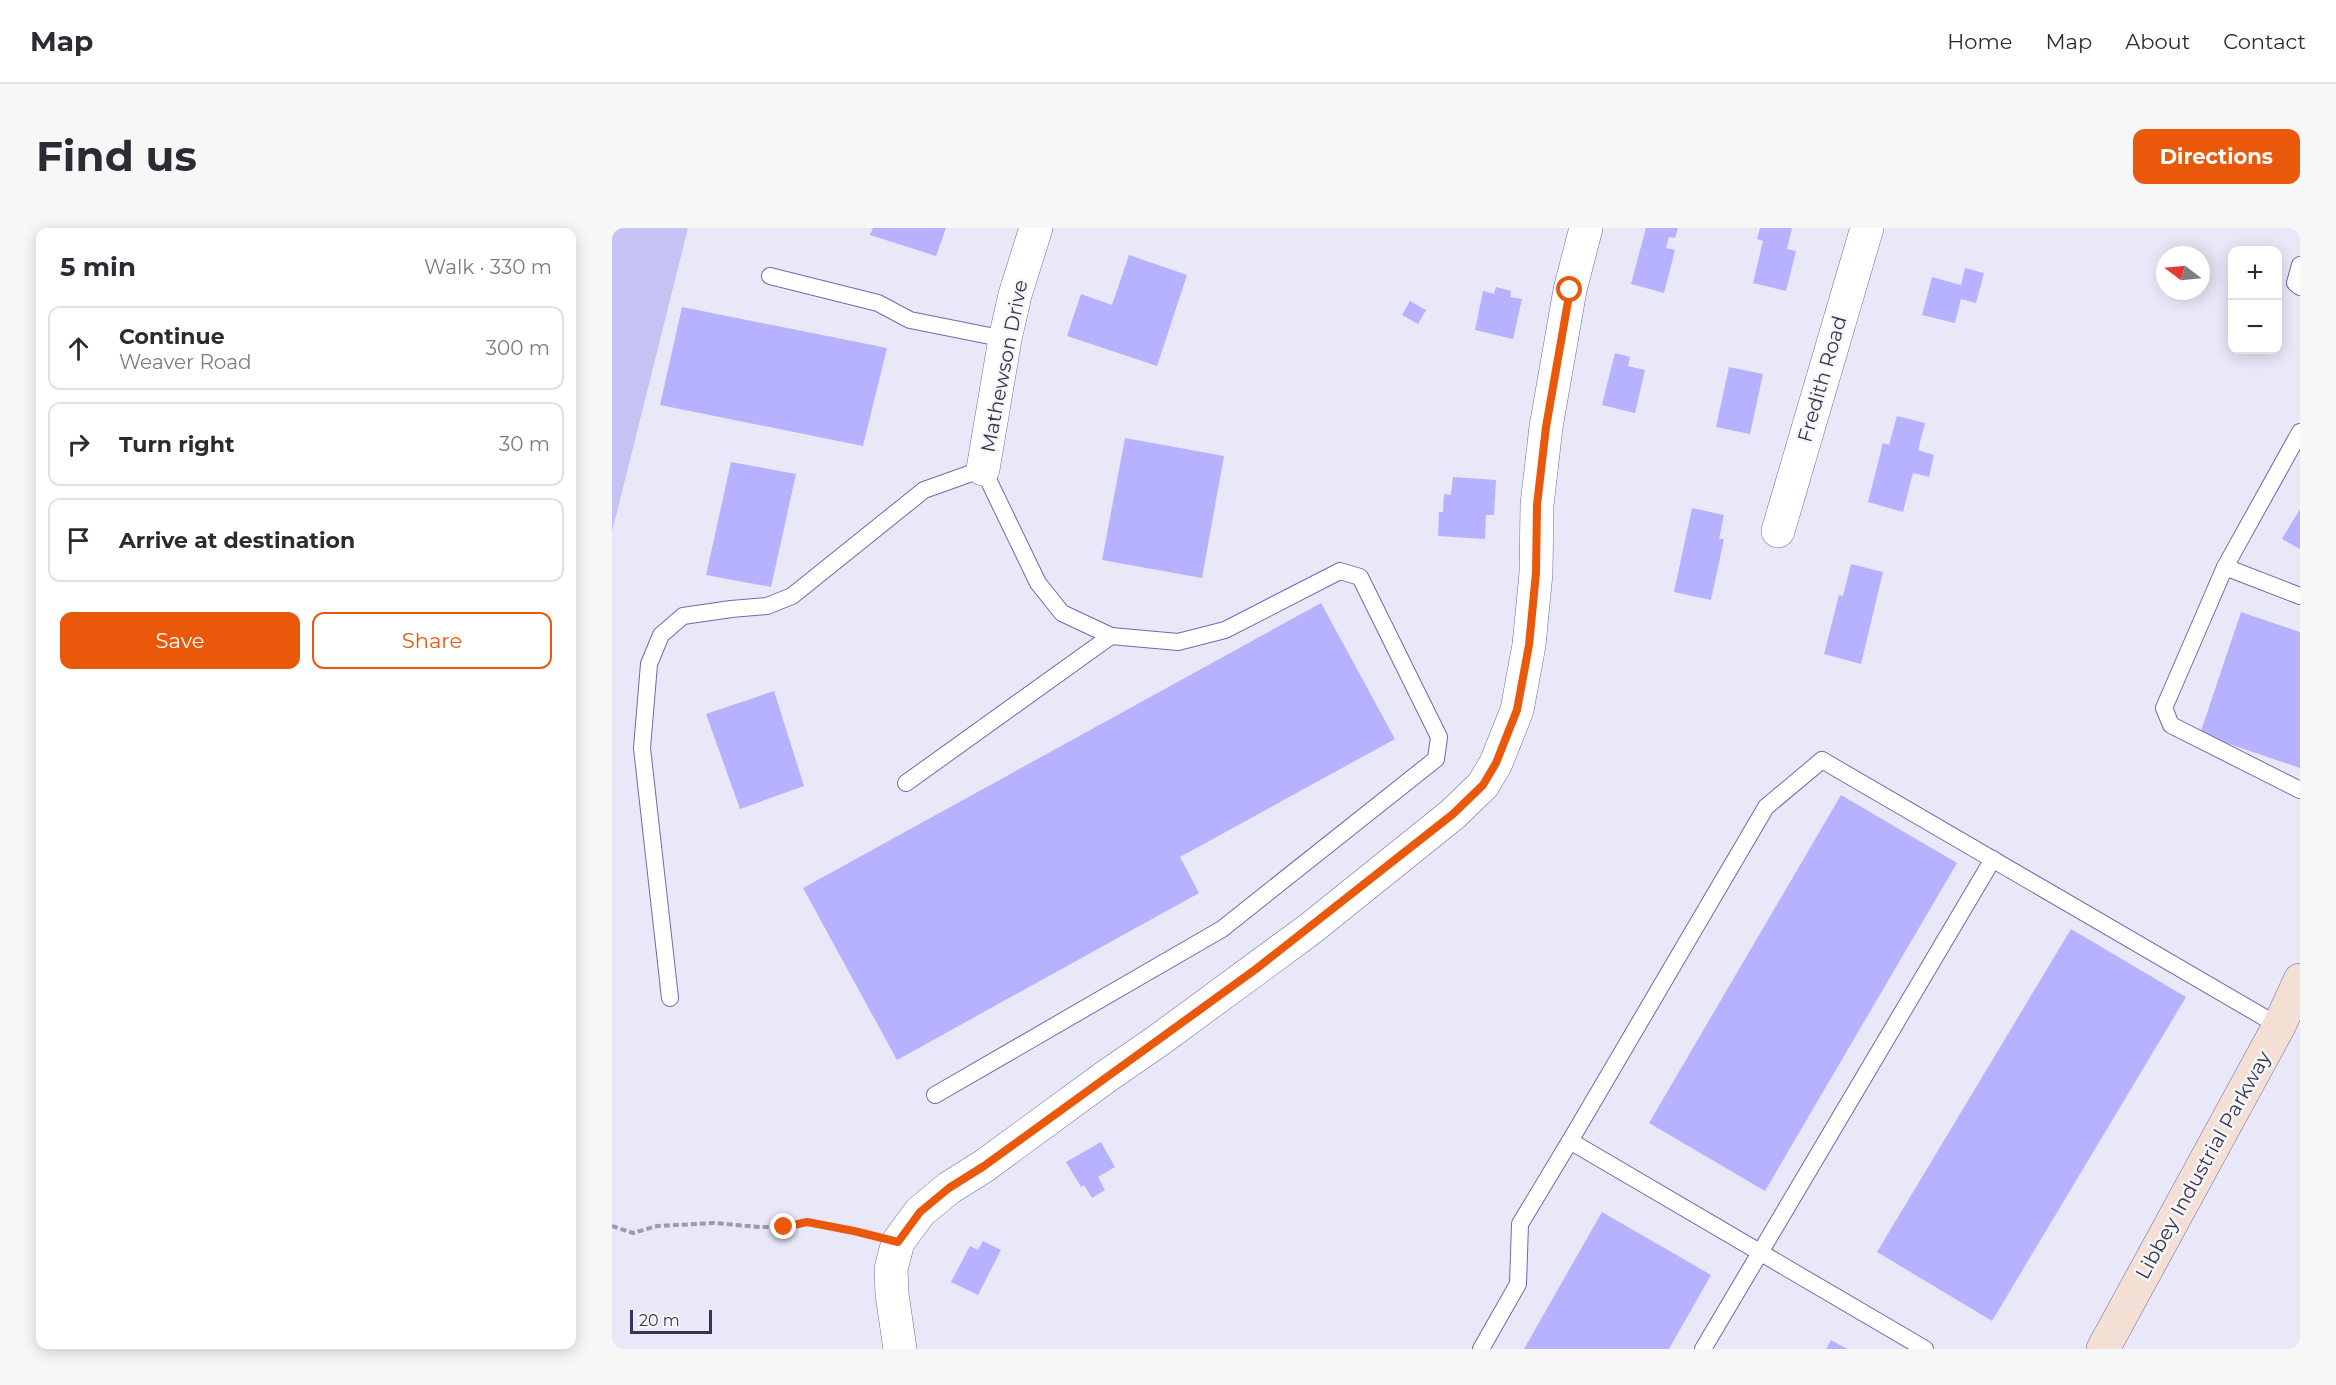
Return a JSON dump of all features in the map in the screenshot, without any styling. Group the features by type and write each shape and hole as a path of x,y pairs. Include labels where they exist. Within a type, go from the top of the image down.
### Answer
{"street":[{"name":"Mathewson Drive","path":"983,469 1005,339 1015,296 1036,228"},
{"path":"900,1349 894,1256 920,1212 949,1188 984,1166 1265,963 1453,814 1483,785 1496,763 1519,700 1529,645 1536,573 1537,505 1546,427 1570,290 1586,228"},
{"name":"Fredith Road","path":"1778,531 1866,228"},
{"name":"Libbey Industrial Parkway","path":"2103,1349 2279,1026 2300,980"}],"lane":[{"path":"2300,265 2295,283 2300,287"},
{"path":"770,276 878,303 909,320 1005,339"},
{"path":"2300,432 2225,567 2164,708 2171,725 2300,790"},
{"path":"670,998 642,748 649,664 661,635 682,616 767,606 792,596 924,490 983,469 1038,583 1062,613 1111,636 1178,642 1225,630 1340,571 1360,577 1439,737 1436,759 1222,928 935,1095"},
{"path":"2225,567 2300,596"},
{"path":"906,783 1111,636"},
{"path":"1480,1349 1518,1284 1520,1224 1766,807 1822,760 2279,1026"},
{"path":"1703,1349 1993,859"},
{"path":"1570,1141 1925,1349"}],"path":[{"path":"612,1226 633,1233 657,1226 714,1222 784,1227 807,1222 854,1231 894,1256"}],"shaded area":[{"path":"612,228 688,228 612,532"}],"building":[{"path":"873,228 946,228 936,256 870,235"},
{"path":"1646,228 1678,228 1675,238 1669,237 1666,248 1675,250 1664,293 1631,284"},
{"path":"1760,228 1792,228 1787,249 1796,251 1786,291 1753,283 1763,241 1757,239"},
{"path":"1129,255 1187,275 1157,366 1067,336 1081,294 1112,305"},
{"path":"1965,268 1984,273 1976,303 1961,299 1955,323 1922,315 1932,277 1961,285"},
{"path":"1496,287 1511,291 1510,297 1522,299 1513,339 1475,330 1483,291 1494,294"},
{"path":"1410,301 1426,310 1418,324 1402,315"},
{"path":"682,307 887,348 863,446 660,405"},
{"path":"1615,353 1630,357 1628,366 1645,370 1635,413 1602,405"},
{"path":"1729,367 1763,374 1750,434 1716,427"},
{"path":"1897,416 1925,423 1918,450 1934,455 1929,477 1913,473 1903,512 1868,502 1883,443 1889,445"},
{"path":"1125,438 1224,456 1202,578 1102,560"},
{"path":"731,462 796,474 771,587 706,575"},
{"path":"1453,477 1496,480 1494,515 1486,515 1485,539 1438,536 1439,512 1443,512 1444,494 1451,495"},
{"path":"1692,508 1724,515 1719,539 1724,539 1711,600 1674,592"},
{"path":"2300,509 2300,549 2282,539"},
{"path":"1851,564 1883,572 1861,664 1824,654 1839,595 1843,596"},
{"path":"1321,603 1395,739 1180,857 1199,893 897,1060 803,888"},
{"path":"2241,612 2300,632 2300,768 2200,734"},
{"path":"774,691 804,786 740,809 706,714"},
{"path":"1841,795 1957,863 1765,1191 1649,1123"},
{"path":"2071,929 2186,997 1992,1321 1877,1252"},
{"path":"1101,1142 1115,1167 1098,1177 1105,1190 1092,1198 1084,1185 1081,1187 1066,1162"},
{"path":"1602,1212 1711,1275 1669,1349 1524,1349"},
{"path":"983,1241 1001,1250 978,1295 951,1282 970,1246 978,1250"},
{"path":"1831,1340 1847,1349 1826,1349"}],"route":[{"path":"784,1227 807,1222 898,1242 920,1212 949,1188 984,1166 1256,969 1453,814 1483,785 1496,763 1517,710 1529,645 1536,573 1537,505 1546,427 1570,290"}]}
